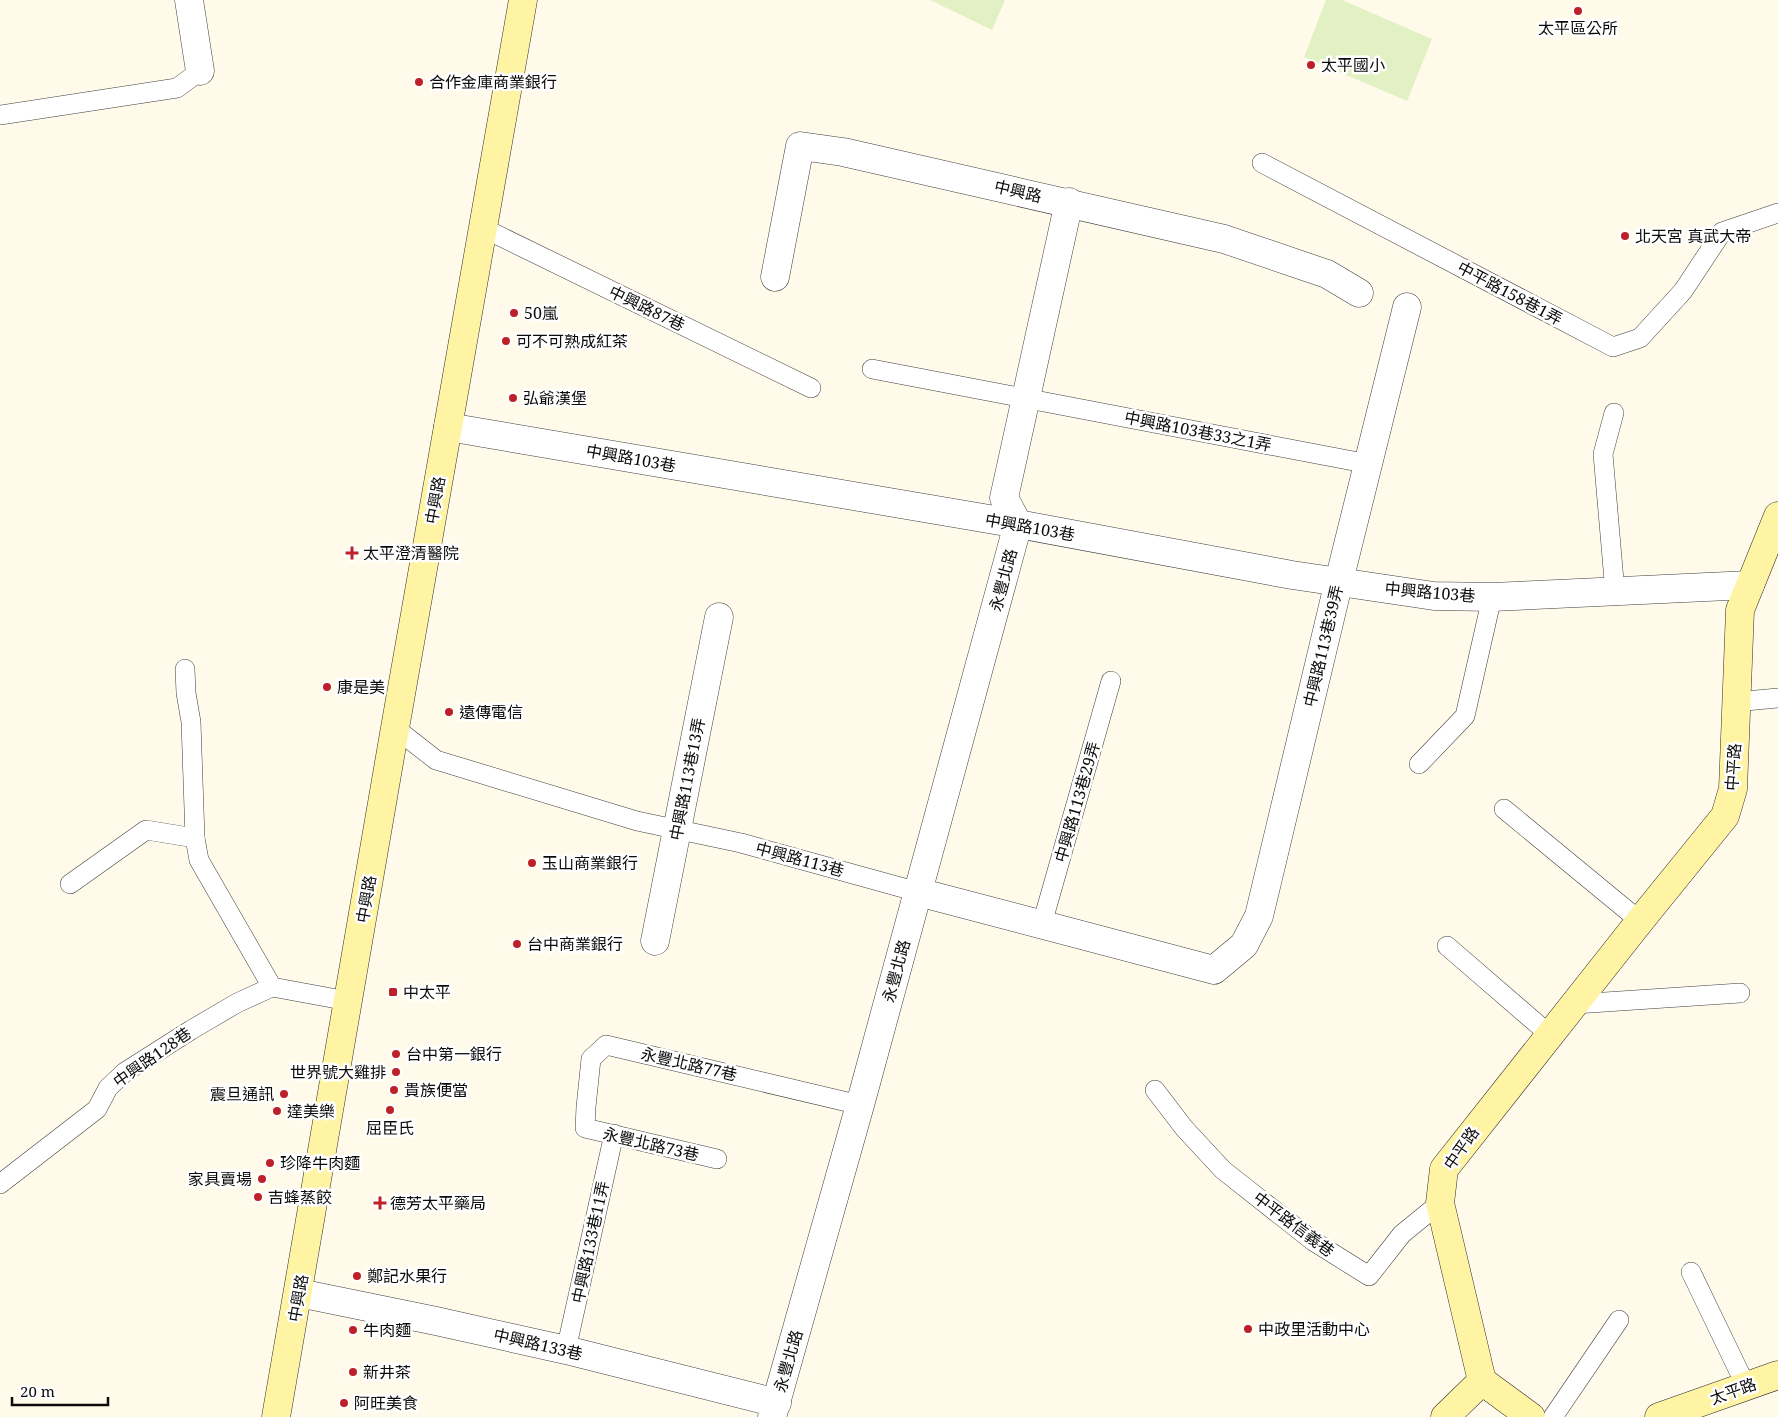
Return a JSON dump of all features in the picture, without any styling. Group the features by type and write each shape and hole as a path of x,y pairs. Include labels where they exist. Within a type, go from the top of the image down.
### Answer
{"main road":[{"name":"中興路","path":"276,1417 523,0"},
{"name":"中平路","path":"1482,1381 1440,1203 1444,1169 1725,816 1733,790 1740,610 1778,516"},
{"name":"太平路","path":"1659,1417 1778,1374"},
{"path":"1445,1417 1482,1381 1531,1417"}],"street":[{"path":"189,0 200,71"},
{"name":"中興路","path":"775,277 800,146 843,152 1069,202 1224,239 1327,274 1359,293"},
{"path":"1018,524 1004,498 1069,202"},
{"name":"中興路113巷39弄","path":"1214,970 1244,945 1259,916 1407,307"},
{"name":"中興路103巷","path":"448,427 1018,524 1292,575 1434,596 1492,597 1750,586"},
{"name":"永豐北路","path":"775,1410 1018,524"},
{"name":"中興路113巷13弄","path":"655,940 719,617"},
{"name":"中興路113巷","path":"918,892 1214,970"},
{"name":"中興路133巷","path":"299,1293 566,1350 775,1410"}],"lane":[{"path":"0,115 177,88 200,71"},
{"name":"中平路158巷1弄","path":"1262,163 1613,347 1640,338 1683,291 1722,232 1778,213"},
{"name":"中興路87巷","path":"483,228 811,388"},
{"name":"中興路103巷33之1弄","path":"872,368 1369,464"},
{"path":"1614,413 1602,454 1615,592"},
{"path":"1419,764 1465,716 1492,597"},
{"path":"184,669 191,722 195,838 199,860 272,987 348,1001"},
{"name":"中興路113巷29弄","path":"1042,924 1111,681"},
{"path":"1736,702 1778,698"},
{"name":"中興路113巷","path":"395,728 436,760 637,820 741,843 918,892"},
{"path":"1504,809 1640,921"},
{"path":"70,884 146,830 195,838"},
{"path":"1447,946 1550,1035"},
{"name":"中興路128巷","path":"0,1184 98,1109 108,1088 125,1072 236,1003 272,987"},
{"path":"1575,1004 1740,993"},
{"name":"永豐北路77巷","path":"585,1128 591,1059 606,1045 860,1105"},
{"name":"中平路信義巷","path":"1155,1090 1184,1128 1223,1170 1314,1241 1369,1276 1402,1234 1440,1203"},
{"name":"永豐北路73巷","path":"585,1128 717,1159"},
{"name":"中興路133巷11弄","path":"566,1350 614,1134"},
{"path":"1691,1272 1746,1386"},
{"path":"1553,1417 1619,1320"}],"green space":[{"path":"930,0 1005,0 992,30"},
{"path":"1326,0 1342,0 1432,39 1407,101 1304,57"}],"place":[{"name":"太平區公所","path":"1578,11"},
{"name":"太平國小","path":"1311,65"},
{"name":"合作金庫商業銀行","path":"419,82"},
{"name":"北天宮 真武大帝","path":"1625,236"},
{"name":"50嵐","path":"514,313"},
{"name":"可不可熟成紅茶","path":"506,341"},
{"name":"弘爺漢堡","path":"513,398"},
{"name":"太平澄清醫院","path":"352,553"},
{"name":"康是美","path":"327,687"},
{"name":"遠傳電信","path":"449,712"},
{"name":"玉山商業銀行","path":"532,863"},
{"name":"台中商業銀行","path":"517,944"},
{"name":"中太平","path":"393,992"},
{"name":"台中第一銀行","path":"396,1054"},
{"name":"世界號大雞排","path":"396,1072"},
{"name":"貴族便當","path":"394,1090"},
{"name":"震旦通訊","path":"284,1094"},
{"name":"屈臣氏","path":"390,1110"},
{"name":"達美樂","path":"277,1111"},
{"name":"珍降牛肉麵","path":"270,1163"},
{"name":"家具賣場","path":"262,1179"},
{"name":"吉蜂蒸餃","path":"258,1197"},
{"name":"德芳太平藥局","path":"380,1203"},
{"name":"鄭記水果行","path":"357,1276"},
{"name":"中政里活動中心","path":"1248,1329"},
{"name":"牛肉麵","path":"353,1330"},
{"name":"新井茶","path":"353,1372"},
{"name":"阿旺美食","path":"344,1403"}]}
